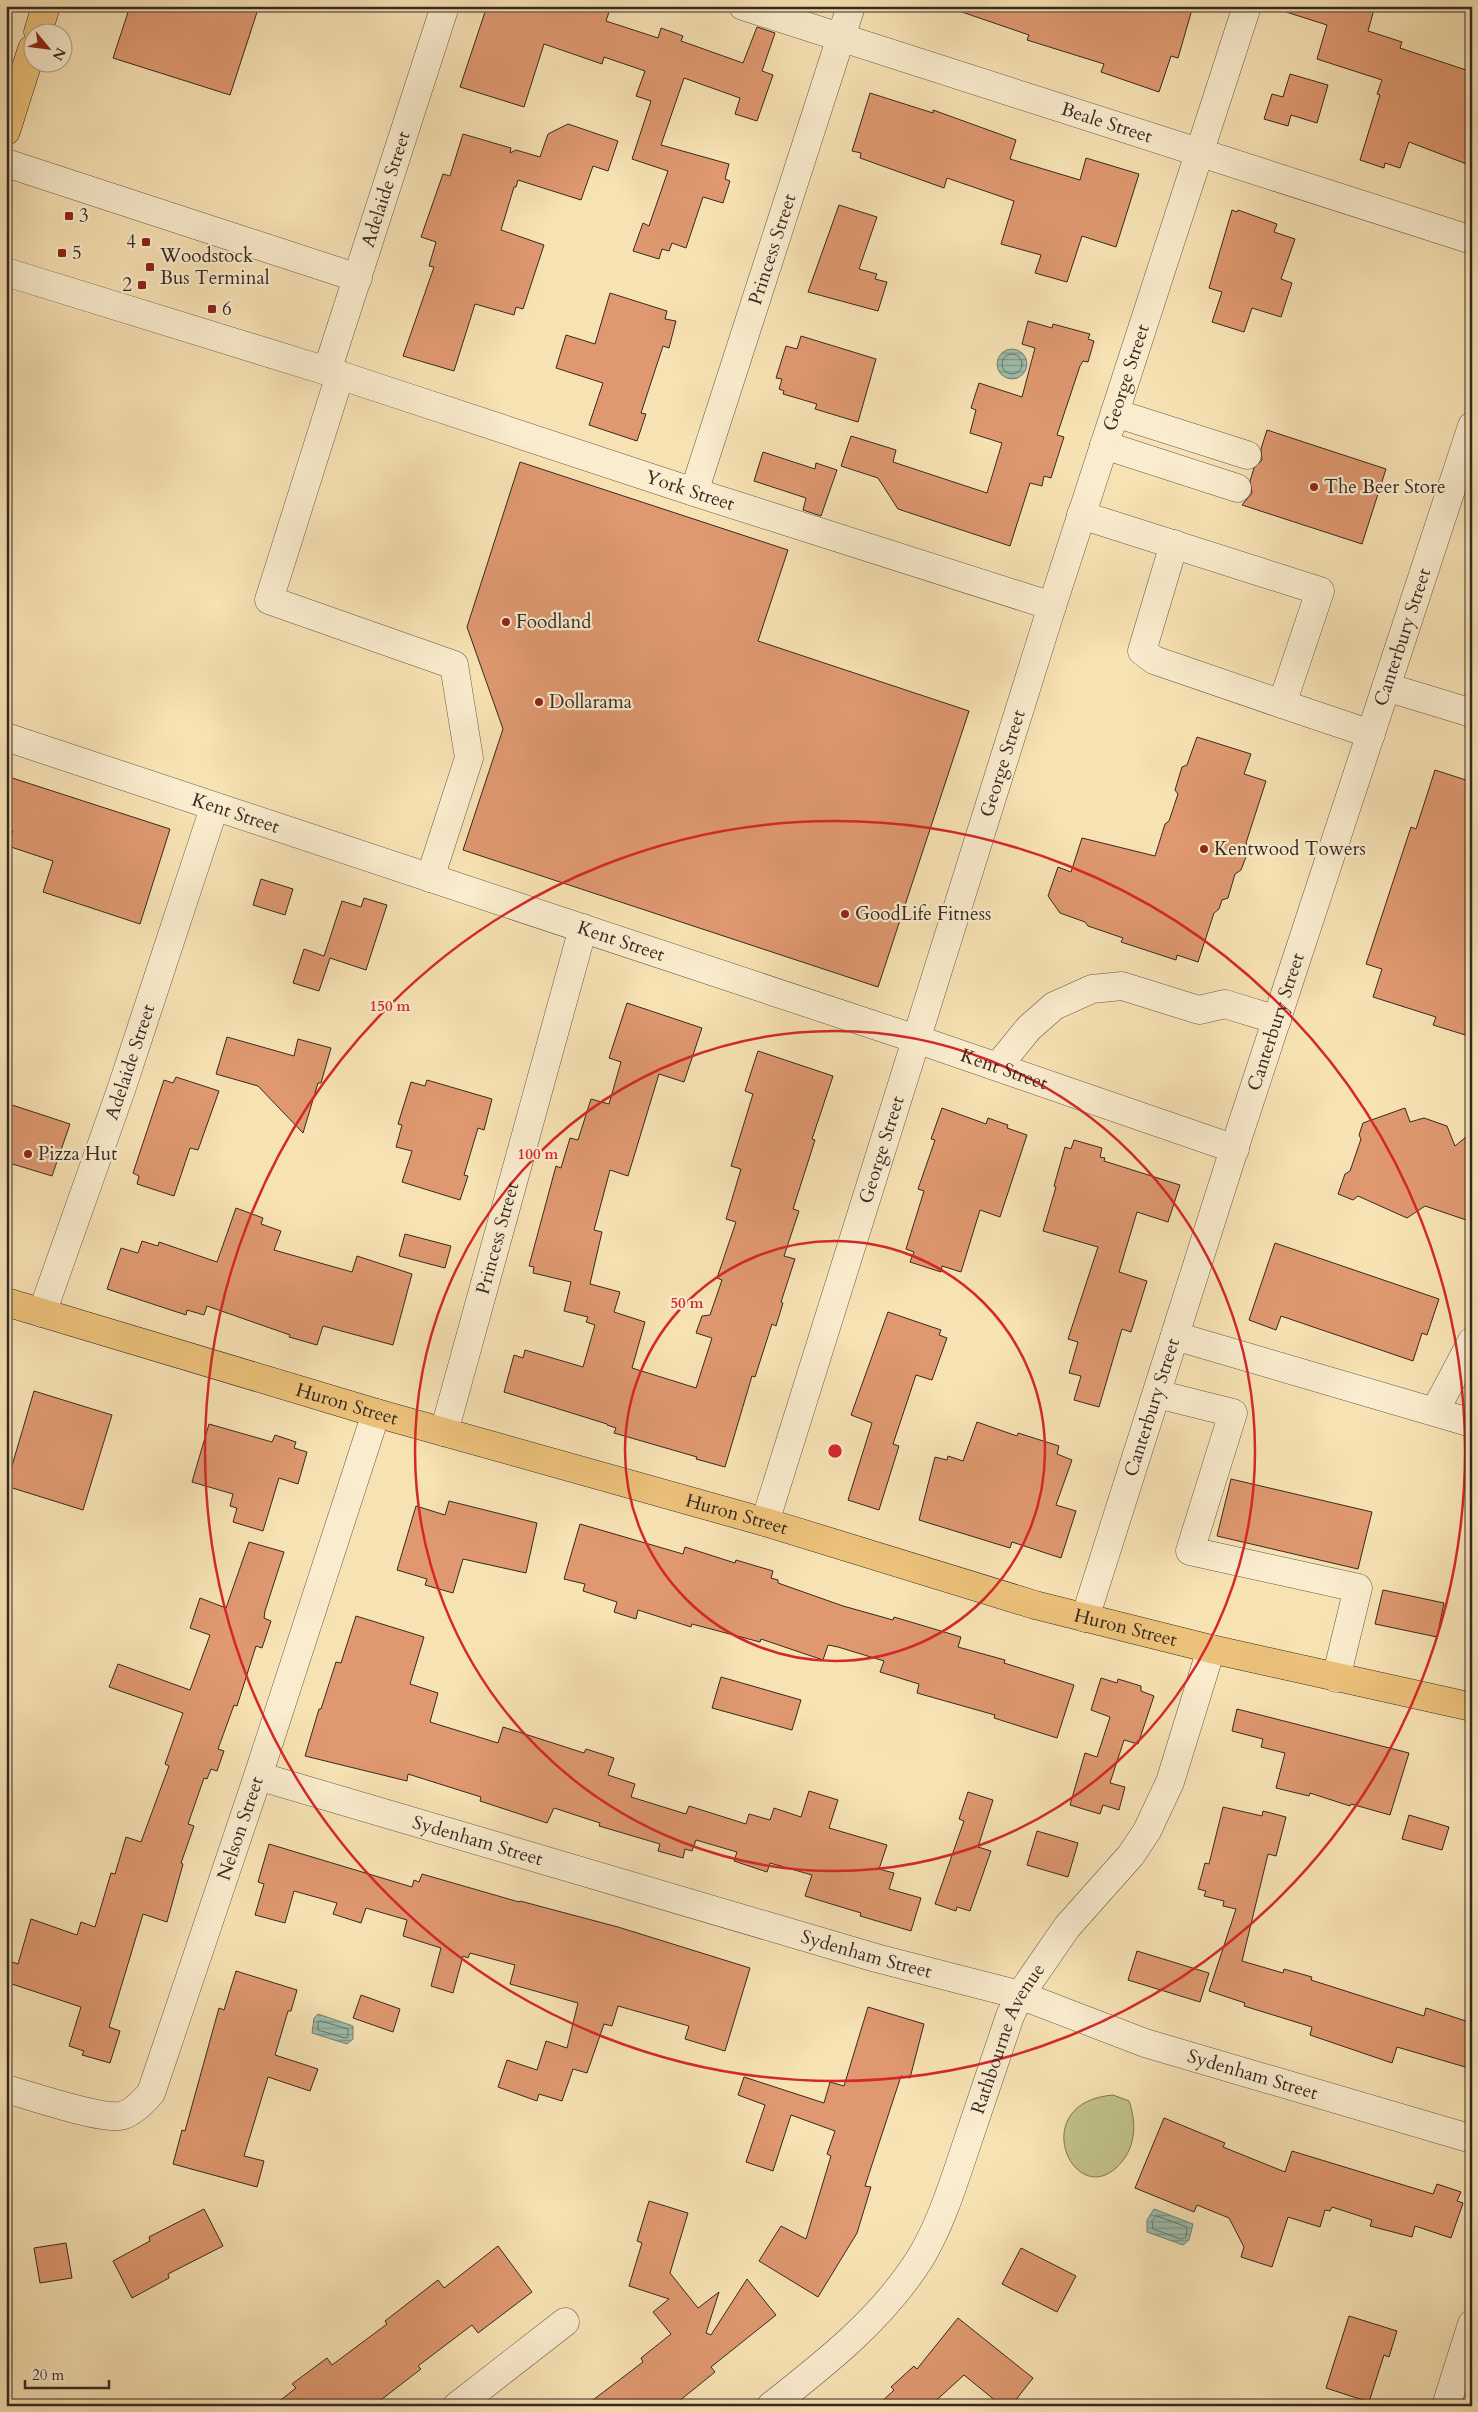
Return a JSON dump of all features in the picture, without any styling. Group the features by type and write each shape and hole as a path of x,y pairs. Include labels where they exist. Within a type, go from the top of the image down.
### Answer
{"main road":[{"path":"41,22 46,6"},
{"path":"6,131 25,72"},
{"name":"Huron Street","path":"6,1302 376,1413 765,1522 944,1578 1085,1618 1211,1649 1472,1708"}],"street":[{"name":"Adelaide Street","path":"430,878 469,758 454,666 269,600 334,373 358,278 445,6"},
{"name":"Beale Street","path":"742,6 1472,240"},
{"name":"Princess Street","path":"694,492 851,6"},
{"name":"George Street","path":"765,1522 1081,514 1247,6"},
{"path":"6,163 358,278"},
{"name":"York Street","path":"6,272 334,373 694,492 1052,606"},
{"path":"1115,413 1247,455"},
{"name":"Canterbury Street","path":"1085,1618 1276,1020 1472,426"},
{"path":"1104,445 1237,488"},
{"path":"1081,514 1320,591 1282,704"},
{"path":"1174,544 1142,651 1154,660 1371,734"},
{"path":"1386,686 1472,713"},
{"name":"Kent Street","path":"6,737 214,808 584,928 998,1066 1235,1149"},
{"name":"Adelaide Street","path":"42,1313 121,1090 214,808"},
{"name":"Princess Street","path":"444,1432 584,928"},
{"path":"998,1066 1029,1028 1054,1006 1092,989 1122,986 1199,1010 1225,1004 1276,1020"},
{"path":"1176,1336 1472,1423"},
{"path":"1435,1411 1472,1341"},
{"path":"1157,1394 1233,1413 1190,1551 1358,1588 1336,1678"},
{"name":"Nelson Street","path":"6,2089 97,2113 121,2116 139,2106 151,2093 258,1776 376,1413"},
{"name":"Rathbourne Avenue","path":"772,2406 839,2352 861,2331 894,2294 921,2257 946,2204 1010,2016 1020,1995 1066,1927 1131,1854 1148,1831 1170,1782 1211,1649"},
{"name":"Sydenham Street","path":"258,1776 876,1958 1020,1995 1145,2043 1472,2139"},
{"path":"457,2406 565,2322"},
{"path":"1446,2406 1472,2324"}],"green space":[{"path":"1113,2095 1129,2101 1134,2124 1131,2146 1124,2159 1107,2174 1090,2176 1076,2168 1067,2153 1064,2135 1069,2117 1085,2103"}],"water":[{"path":"1012,349 1023,353 1027,364 1023,375 1012,379 1001,375 997,364 1001,353"},
{"path":"318,2014 353,2026 353,2039 347,2044 312,2033 314,2018"},
{"path":"1154,2209 1193,2224 1189,2240 1183,2245 1147,2232 1147,2220"}],"building":[{"path":"130,6 259,6 230,95 113,58"},
{"path":"487,6 611,6 606,21 658,38 661,28 683,36 681,41 743,63 757,27 775,33 762,71 773,75 757,121 735,114 740,98 684,78 661,145 729,164 725,179 730,181 723,203 703,197 686,248 672,243 669,251 662,249 659,259 633,251 643,223 649,226 668,171 632,159 651,101 636,96 645,71 604,57 602,64 544,44 524,107 460,87"},
{"path":"956,6 1193,6 1178,58 1171,56 1159,92 1101,72 1104,64 1027,40 1029,35 956,10"},
{"path":"1284,6 1375,6 1368,31 1402,42 1400,48 1472,72 1472,166 1409,142 1400,168 1385,163 1384,168 1360,160 1380,95 1377,94 1382,80 1317,59 1327,25 1283,11"},
{"path":"1290,74 1328,85 1317,123 1291,115 1288,126 1264,119 1272,94 1283,97"},
{"path":"870,93 933,113 933,110 1016,140 1010,159 1080,180 1086,158 1139,174 1116,247 1082,236 1067,282 1035,273 1041,255 1001,244 1014,201 947,178 944,188 860,158 861,153 852,151"},
{"path":"568,124 618,141 608,171 593,166 581,200 518,180 516,187 514,187 501,230 544,245 523,309 516,307 514,315 475,304 454,371 403,356 434,267 429,266 436,242 421,237 443,174 450,176 463,134 511,148 510,153 516,150 540,157 548,134"},
{"path":"839,205 877,217 859,269 877,274 875,279 887,282 878,311 808,292"},
{"path":"1232,210 1237,212 1238,210 1277,224 1274,232 1295,239 1281,279 1292,283 1281,317 1252,308 1244,332 1212,322 1222,292 1209,288"},
{"path":"610,293 667,311 665,319 676,321 669,348 663,346 641,413 646,414 637,441 589,425 603,383 556,368 566,335 595,344"},
{"path":"1028,321 1052,328 1053,324 1090,334 1088,339 1094,341 1088,362 1083,361 1080,366 1057,435 1064,437 1051,478 1044,476 1042,486 1030,483 1010,546 898,509 878,478 841,466 851,436 896,450 893,462 987,493 1002,443 970,433 976,410 971,408 979,383 1022,397 1035,348 1022,344"},
{"path":"801,336 876,359 858,422 815,409 817,404 783,394 784,391 779,389 782,379 776,378 786,346 797,349"},
{"name":"The Beer Store","path":"1267,430 1386,469 1362,544 1242,505 1252,493 1250,481 1254,468 1262,460 1261,449"},
{"path":"763,452 815,469 816,463 837,470 821,516 803,510 806,498 754,481"},
{"path":"520,462 788,550 758,641 969,711 878,987 463,850 503,729 467,627"},
{"name":"Kentwood Towers","path":"1197,737 1251,754 1244,774 1266,781 1246,843 1249,849 1241,870 1235,874 1228,898 1222,900 1219,909 1214,913 1198,962 1177,955 1176,960 1121,942 1123,938 1088,926 1085,922 1060,913 1048,896 1058,867 1071,872 1082,838 1155,856 1165,824 1169,821 1178,794 1175,790 1182,767 1187,765"},
{"path":"1435,770 1472,782 1472,1037 1433,1025 1436,1017 1373,997 1382,969 1366,964 1411,827 1416,829"},
{"path":"6,776 170,829 140,924 43,892 53,861 8,846 13,831 6,828"},
{"path":"261,879 293,889 285,915 253,905"},
{"path":"364,898 387,905 366,970 330,958 319,991 293,983 304,949 324,956 342,901 361,907"},
{"path":"627,1003 702,1028 684,1082 659,1074 628,1176 610,1170 594,1230 602,1232 590,1284 620,1292 614,1312 645,1322 632,1368 696,1388 712,1338 696,1333 702,1316 710,1315 722,1280 717,1278 736,1222 726,1219 741,1169 731,1166 753,1094 745,1091 758,1051 833,1076 812,1139 815,1140 793,1209 799,1211 784,1256 795,1259 781,1302 783,1303 776,1326 772,1324 755,1377 752,1376 725,1467 614,1433 616,1428 607,1424 504,1392 514,1355 523,1358 525,1350 583,1367 595,1325 586,1322 588,1317 564,1311 571,1282 533,1273 534,1267 529,1266 556,1166 561,1168 570,1138 578,1140 591,1099 609,1104 621,1062 609,1058"},
{"path":"227,1037 294,1056 298,1039 331,1048 303,1133 258,1086 216,1074"},
{"path":"176,1077 219,1091 198,1150 190,1148 174,1196 137,1184 139,1176 133,1173 164,1080 173,1083"},
{"path":"427,1080 492,1099 484,1130 478,1128 464,1175 468,1176 460,1200 402,1182 412,1151 396,1147 402,1125 398,1124 411,1082 425,1086"},
{"path":"6,1103 70,1124 52,1176 6,1162"},
{"path":"942,1108 986,1124 988,1118 1008,1125 1007,1128 1027,1135 1000,1217 980,1210 961,1272 942,1266 941,1272 910,1262 914,1252 906,1249 924,1191 918,1189 935,1140 931,1139"},
{"path":"1405,1108 1410,1122 1424,1118 1447,1126 1455,1146 1472,1132 1472,1222 1425,1206 1407,1218 1358,1196 1353,1200 1338,1194 1345,1174 1350,1171 1361,1139 1359,1135 1363,1123"},
{"path":"1074,1140 1102,1148 1100,1157 1105,1158 1104,1161 1180,1185 1168,1222 1137,1212 1119,1272 1147,1281 1131,1332 1122,1329 1099,1407 1074,1400 1081,1376 1069,1373 1078,1342 1068,1339 1098,1247 1043,1231 1065,1147 1071,1149"},
{"path":"236,1208 263,1218 261,1224 281,1231 274,1250 352,1272 357,1256 412,1274 393,1345 323,1326 317,1345 289,1337 290,1335 207,1306 204,1315 187,1310 186,1315 107,1289 121,1248 138,1253 142,1241 158,1246 159,1242 217,1262"},
{"path":"405,1234 451,1246 445,1268 399,1256"},
{"path":"1275,1243 1439,1299 1427,1335 1422,1333 1413,1361 1281,1316 1276,1330 1249,1320"},
{"path":"888,1312 941,1330 939,1335 947,1338 932,1380 916,1375 893,1444 899,1446 879,1510 848,1500 872,1423 851,1415"},
{"path":"34,1391 112,1415 83,1510 6,1486"},
{"path":"977,1422 1017,1436 1018,1433 1059,1446 1057,1454 1072,1460 1056,1505 1076,1511 1061,1558 1012,1542 1010,1548 919,1520 935,1457 947,1460 948,1456 963,1461"},
{"path":"209,1424 272,1442 275,1435 296,1442 294,1448 307,1452 298,1484 279,1478 263,1531 233,1522 237,1508 230,1506 233,1494 192,1482"},
{"path":"1231,1479 1372,1512 1358,1569 1217,1536"},
{"path":"449,1501 537,1523 526,1573 463,1559 453,1593 425,1585 427,1579 397,1570 416,1506 445,1515"},
{"path":"580,1524 683,1554 685,1547 735,1563 736,1560 773,1571 771,1578 778,1580 778,1583 843,1606 893,1620 894,1617 961,1637 958,1647 1005,1660 1004,1663 1074,1685 1057,1738 994,1718 995,1715 917,1693 919,1684 880,1672 884,1661 838,1647 828,1645 823,1660 761,1639 760,1642 692,1624 691,1627 638,1610 636,1619 614,1612 617,1602 583,1591 585,1584 564,1579"},
{"path":"249,1542 284,1552 265,1611 264,1618 271,1621 262,1648 256,1646 237,1706 234,1705 218,1749 224,1751 217,1771 211,1769 207,1779 204,1778 188,1824 194,1826 181,1863 183,1864 167,1922 143,1914 109,2027 120,2031 110,2063 82,2055 84,2051 69,2046 81,2007 6,1982 6,1960 18,1964 31,1919 77,1935 81,1922 95,1927 111,1873 115,1874 126,1837 141,1842 169,1766 165,1764 183,1713 109,1687 118,1664 190,1690 210,1635 190,1628 200,1598 226,1608"},
{"path":"1383,1590 1444,1603 1437,1637 1375,1624"},
{"path":"356,1616 424,1637 410,1684 438,1693 430,1722 498,1743 503,1727 584,1753 586,1749 614,1758 608,1775 635,1784 631,1797 686,1814 689,1806 746,1824 749,1814 770,1820 774,1808 801,1817 809,1791 838,1800 829,1828 887,1845 879,1869 894,1873 889,1889 921,1898 911,1931 860,1916 861,1913 805,1896 812,1875 770,1863 767,1872 734,1861 737,1852 696,1840 692,1851 685,1849 683,1858 658,1851 660,1844 599,1826 600,1823 554,1808 547,1823 480,1801 481,1797 408,1774 407,1781 305,1756 336,1662 341,1663"},
{"path":"721,1677 801,1700 792,1730 712,1708"},
{"path":"1101,1678 1117,1683 1118,1679 1141,1686 1141,1691 1154,1696 1138,1744 1124,1740 1110,1783 1125,1787 1119,1810 1103,1805 1100,1814 1070,1805 1085,1753 1097,1757 1110,1717 1091,1710"},
{"path":"1237,1709 1409,1753 1390,1815 1351,1804 1350,1806 1310,1793 1309,1796 1276,1788 1285,1753 1261,1747 1263,1739 1232,1731"},
{"path":"968,1792 993,1800 978,1847 991,1851 970,1911 957,1907 956,1911 935,1904 964,1821 959,1819"},
{"path":"1223,1807 1262,1816 1263,1811 1286,1817 1276,1856 1268,1854 1242,1961 1283,1973 1284,1969 1312,1977 1311,1980 1424,2016 1426,2008 1472,2023 1472,2069 1397,2047 1392,2063 1310,2035 1312,2027 1244,2006 1245,2003 1209,1991 1236,1909 1223,1906 1224,1901 1204,1896 1206,1891 1198,1889 1205,1863 1209,1864"},
{"path":"1409,1815 1449,1827 1442,1850 1402,1839"},
{"path":"1037,1831 1078,1843 1068,1877 1027,1865"},
{"path":"269,1844 412,1887 414,1880 419,1882 422,1874 519,1902 618,1927 750,1968 725,2051 685,2039 689,2026 618,2006 612,2026 604,2024 587,2073 573,2069 562,2101 539,2094 537,2101 498,2087 507,2060 537,2070 546,2041 567,2048 578,2003 510,1984 515,1965 470,1953 468,1958 463,1956 453,1993 431,1986 441,1948 403,1936 407,1920 366,1908 361,1923 333,1914 337,1903 294,1891 285,1923 255,1915 264,1884 258,1882"},
{"path":"1137,1951 1209,1973 1200,2002 1128,1980"},
{"path":"236,1971 297,1990 291,2011 288,2011 275,2055 318,2069 310,2091 268,2077 244,2156 264,2161 257,2187 173,2164 182,2130 185,2131 219,2008 224,2010"},
{"path":"361,1995 400,2009 393,2032 353,2018"},
{"path":"868,2007 924,2024 910,2078 901,2076 865,2186 871,2187 857,2233 818,2297 759,2261 781,2226 806,2239 831,2156 827,2154 835,2131 791,2115 773,2171 746,2162 765,2105 738,2095 744,2077 824,2103 830,2082 844,2086"},
{"path":"1164,2118 1225,2143 1223,2147 1285,2172 1292,2151 1433,2194 1437,2184 1461,2192 1457,2201 1463,2203 1451,2238 1415,2226 1412,2237 1370,2226 1372,2220 1332,2207 1330,2211 1325,2210 1320,2227 1288,2217 1272,2267 1241,2257 1244,2247 1229,2218 1197,2205 1194,2212 1135,2188"},
{"path":"649,2201 688,2213 670,2273 698,2308 719,2292 706,2333 711,2335 747,2279 776,2315 711,2367 715,2372 673,2406 585,2406 643,2362 641,2358 671,2334 653,2312 669,2299 629,2286 642,2243 637,2241"},
{"path":"204,2209 223,2246 168,2274 169,2278 132,2298 113,2261 150,2241 149,2237"},
{"path":"66,2243 72,2278 40,2283 34,2248"},
{"path":"498,2246 532,2292 478,2333 472,2325 418,2366 421,2369 373,2406 273,2406 296,2388 292,2384 327,2358 332,2365 387,2324 385,2321 438,2280 444,2288"},
{"path":"1021,2248 1076,2276 1057,2312 1002,2284"},
{"path":"1349,2316 1397,2331 1389,2357 1384,2355 1369,2402 1326,2388"},
{"path":"958,2318 1033,2378 1011,2406 1002,2406 964,2375 930,2406 877,2406 894,2390 891,2387 914,2366 917,2369"}],"place":[{"name":"3","path":"69,216"},
{"name":"4","path":"146,242"},
{"name":"5","path":"62,253"},
{"name":"Woodstock Bus Terminal","path":"150,267"},
{"name":"2","path":"142,285"},
{"name":"6","path":"212,309"},
{"name":"The Beer Store","path":"1314,487"},
{"name":"Foodland","path":"506,622"},
{"name":"Dollarama","path":"539,702"},
{"name":"Kentwood Towers","path":"1204,849"},
{"name":"GoodLife Fitness","path":"845,914"},
{"name":"Pizza Hut","path":"28,1154"}]}
